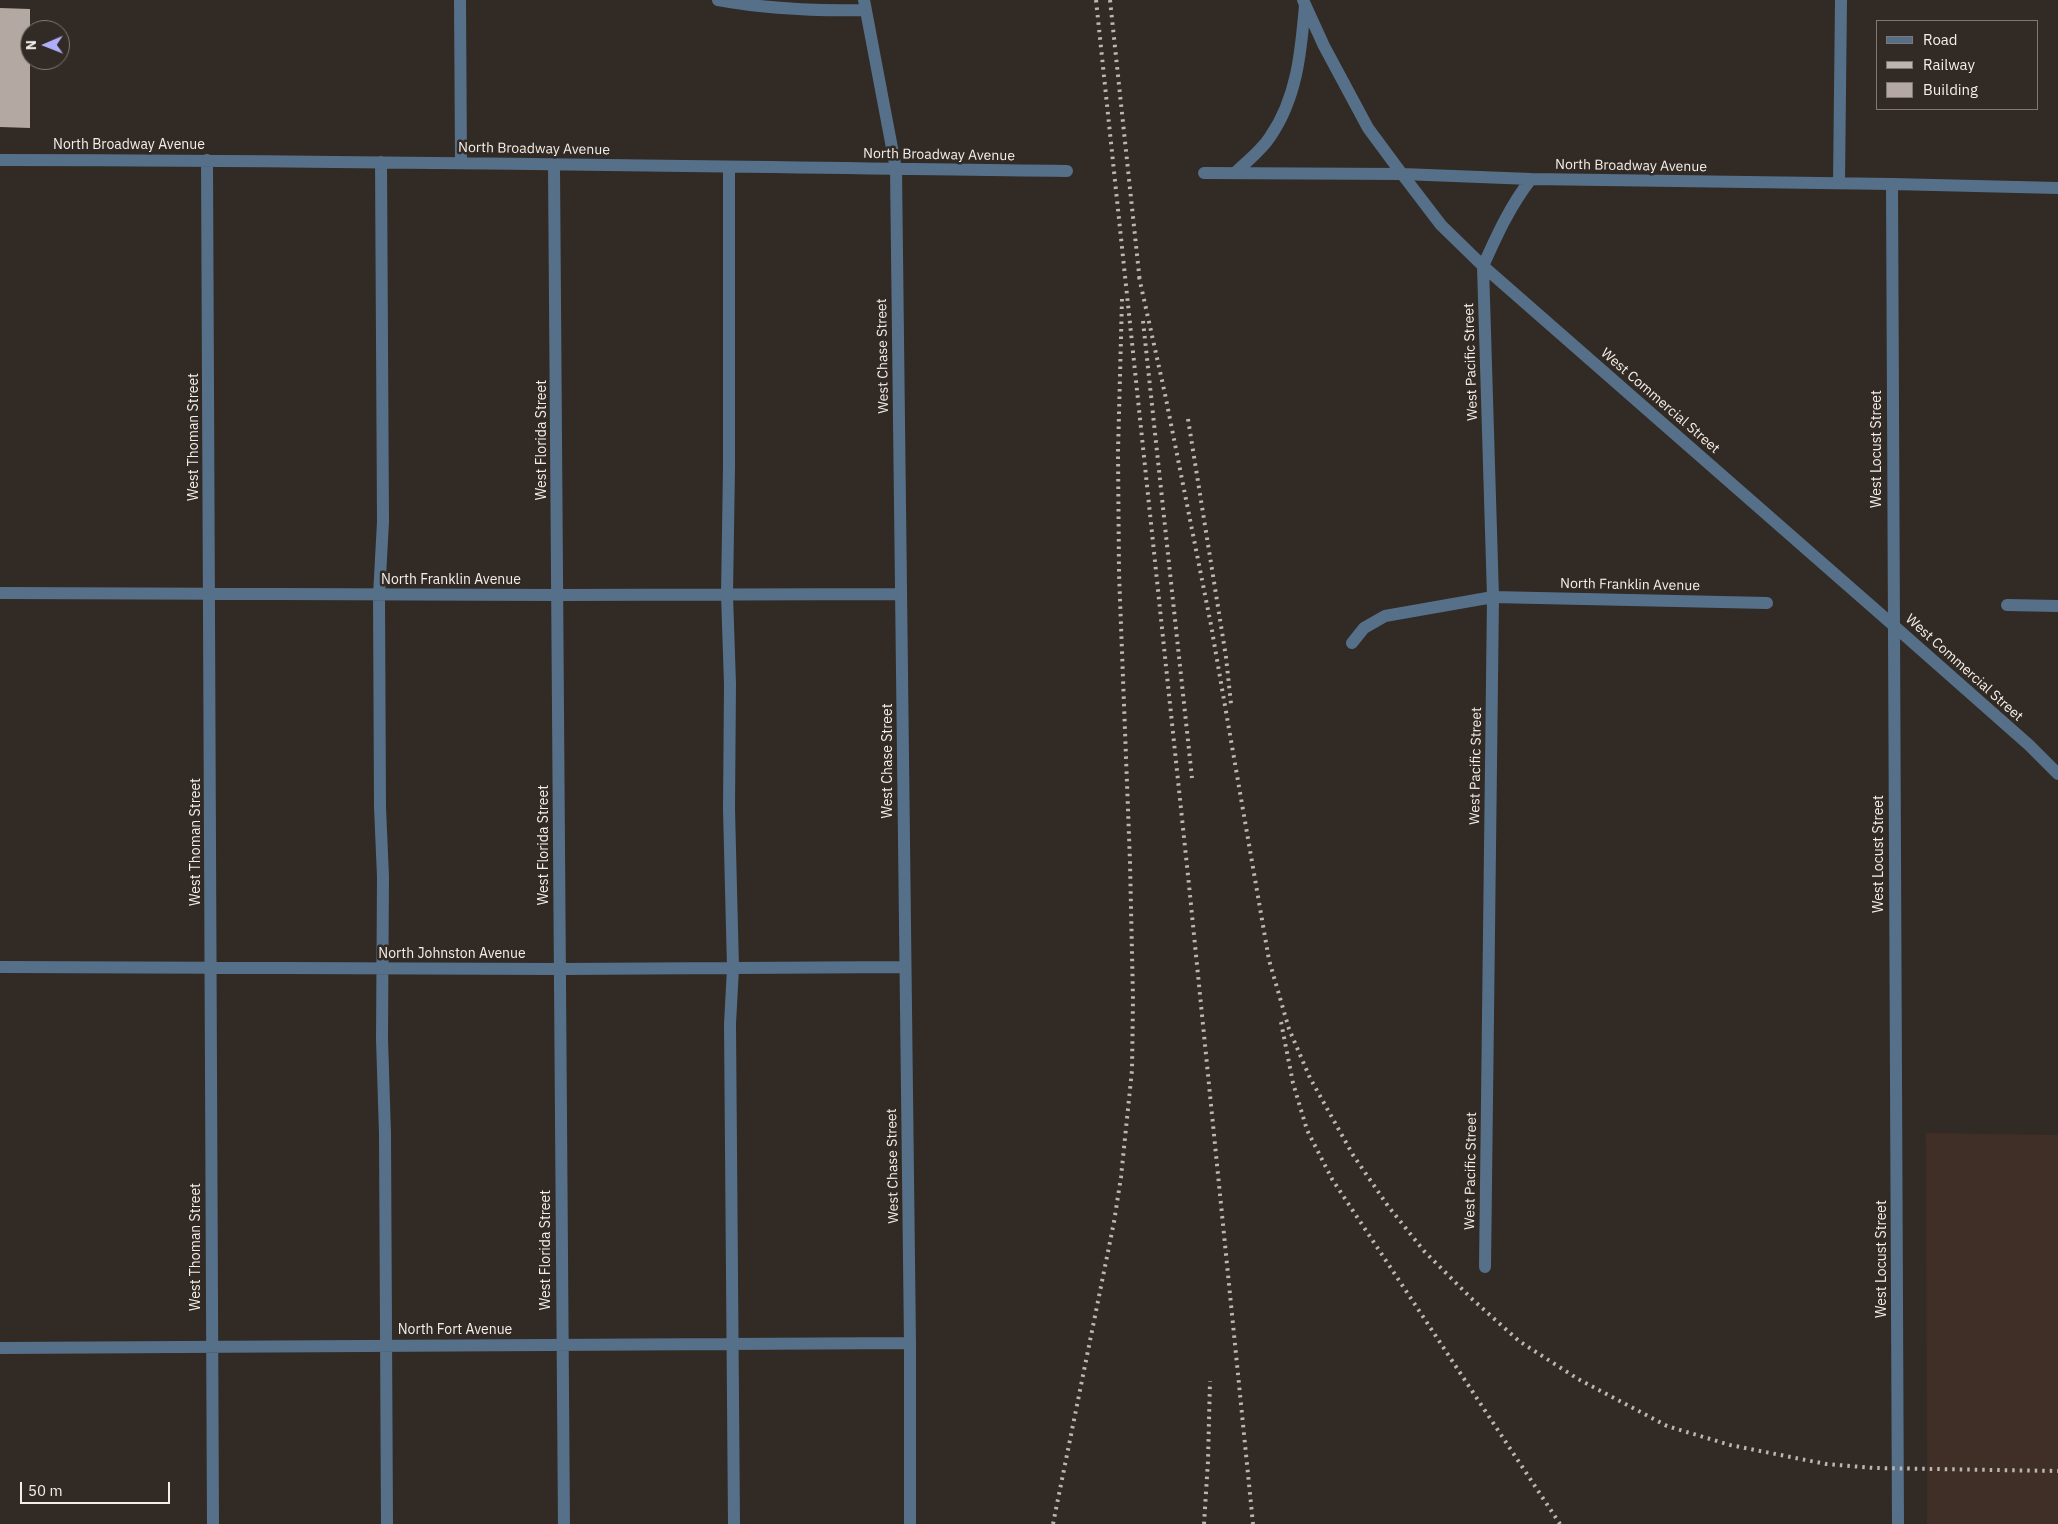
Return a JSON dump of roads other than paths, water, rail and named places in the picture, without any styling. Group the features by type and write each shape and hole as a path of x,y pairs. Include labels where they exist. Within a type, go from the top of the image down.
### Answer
{"street":[{"path":"460,0 461,162"},
{"path":"718,0 751,6 799,10 865,5"},
{"path":"1839,183 1841,0"},
{"path":"1235,173 1270,138 1290,101 1300,59 1304,3"},
{"name":"West Commercial Street","path":"1304,3 1324,46 1368,128 1442,226 1484,266 2029,745 2058,774"},
{"name":"West Chase Street","path":"865,5 896,169 910,1343 910,1524"},
{"name":"North Broadway Avenue","path":"0,160 461,162 554,166 1067,171"},
{"name":"West Thoman Street","path":"207,160 213,1524"},
{"path":"381,162 383,522 379,595 380,807 383,877 382,969 387,1524"},
{"name":"West Florida Street","path":"554,166 564,1524"},
{"path":"728,167 729,467 727,595 730,684 729,809 733,968 730,1024 734,1524"},
{"name":"North Broadway Avenue","path":"1204,173 1402,174 1530,179 2058,188"},
{"path":"1484,266 1515,200 1530,179"},
{"name":"West Locust Street","path":"1892,184 1898,1524"},
{"name":"West Pacific Street","path":"1484,266 1492,596 1485,1267"},
{"name":"North Franklin Avenue","path":"0,593 379,595 902,594"},
{"name":"North Franklin Avenue","path":"1352,643 1364,628 1385,616 1492,596 1767,603"},
{"path":"2007,605 2058,606"},
{"name":"North Johnston Avenue","path":"0,967 560,969 905,967"},
{"name":"North Fort Avenue","path":"0,1348 910,1343"}],"railway":[{"path":"1096,0 1189,885 1253,1524"},
{"path":"1110,0 1140,283"},
{"path":"1139,277 1165,394 1211,625 1269,960 1289,1029 1310,1078 1353,1155 1388,1206 1424,1251 1471,1298 1519,1341 1578,1379 1667,1426 1730,1445 1826,1464 1874,1468 2058,1471"},
{"path":"1053,1524 1114,1222 1121,1177 1132,1070 1133,999 1130,862 1119,573 1118,452 1122,299"},
{"path":"1143,321 1192,778"},
{"path":"1188,419 1226,657 1231,704"},
{"path":"1281,1022 1293,1083 1307,1130 1332,1179 1560,1524"},
{"path":"1204,1524 1210,1381"}]}
